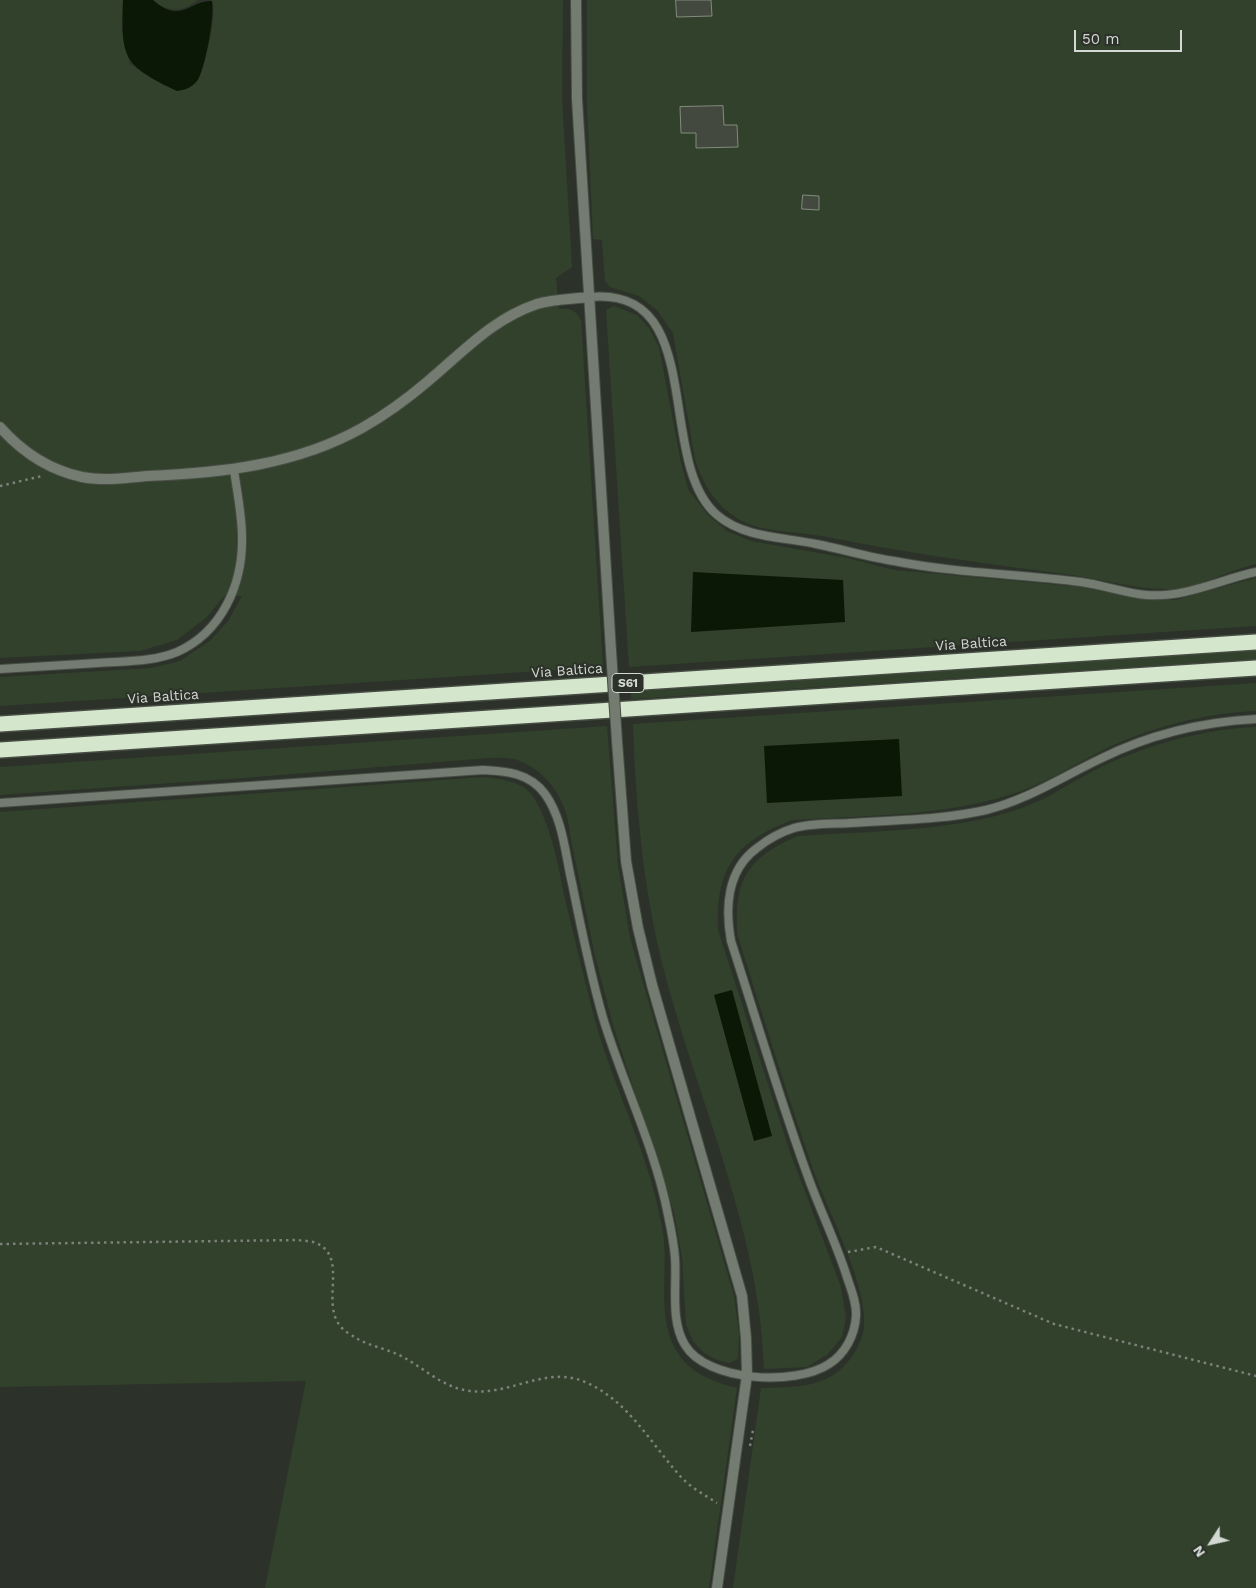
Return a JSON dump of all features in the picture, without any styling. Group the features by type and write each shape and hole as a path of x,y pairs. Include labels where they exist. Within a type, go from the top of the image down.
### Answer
{"highway":[{"name":"Via Baltica","path":"0,724 1256,642"},
{"name":"S61","path":"0,750 1256,668"}],"street":[{"path":"576,0 577,99 611,651 626,860 638,928 652,985 742,1296 746,1338 747,1375 717,1588"},
{"path":"0,427 10,439 31,456 63,471 84,477 110,478 234,470 281,460 339,439 394,408 490,327 538,304 589,297"}],"lane":[{"path":"589,297 619,298 632,302 644,310 657,325 666,346 694,481 701,497 718,516 741,530 895,562 1083,582 1146,595 1176,594 1256,572"},
{"path":"0,669 142,660 176,652 202,636 222,614 236,587 241,560 242,536 234,470"},
{"path":"0,803 483,770 507,771 525,777 543,790 558,814 587,956 604,1018 668,1214 675,1258 678,1328 685,1346 699,1361 716,1370 747,1375 790,1377 811,1374 832,1363 846,1347 853,1332 856,1315 854,1296 807,1175 731,941 726,916 730,889 739,868 755,849 794,828 954,816 988,809 1053,784 1099,759 1147,738 1197,724 1256,719"}],"path":[{"path":"0,486 63,471"},
{"path":"0,1244 298,1240 320,1244 330,1256 333,1274 331,1302 341,1328 358,1339 398,1354 445,1383 470,1391 518,1385 544,1377 562,1376 584,1382 628,1413 681,1477 699,1492 729,1508"},
{"path":"839,1254 876,1247 1054,1324 1256,1376"}],"shaded area":[{"path":"0,0 123,0 122,30 130,64 158,82 177,91 198,80 212,28 213,8 211,0 563,0 562,98 572,267 556,278 559,309 566,308 572,310 581,320 603,667 0,706 0,677 151,668 180,661 211,640 228,621 242,596 224,596 207,617 177,640 140,651 0,658"},
{"path":"123,0 153,0 171,11 185,10 197,4 212,1 211,29 206,55 197,81 185,89 177,91 159,82 136,66 129,58 125,48"},
{"path":"153,0 198,0 181,9 170,9"},
{"path":"587,0 1256,0 1256,564 1183,588 1147,588 1072,575 916,553 822,536 766,529 740,520 722,507 703,480 695,459 673,333 657,310 639,296 610,287 605,281 602,240 593,239 587,104"},
{"path":"614,306 637,315 649,328 659,347 681,463 688,489 707,514 727,531 751,541 847,558 894,570 1082,587 1145,600 1176,600 1256,578 1256,626 629,667 606,310"},
{"path":"693,572 843,580 845,622 691,632"},
{"path":"1256,650 1256,659 631,699 631,692"},
{"path":"1256,683 1256,711 1200,718 1144,733 1109,747 1021,791 993,800 937,810 792,820 756,838 743,848 733,860 721,890 718,908 718,930 790,1152 841,1287 846,1317 842,1337 828,1354 807,1367 764,1369 760,1320 741,1222 667,982 652,918 642,854 633,724"},
{"path":"607,726 618,865 630,938 734,1296 739,1334 738,1359 729,1363 717,1360 704,1353 693,1341 686,1325 682,1257 674,1213 613,1025 595,956 565,811 555,790 538,772 514,759 489,758 0,795 0,767"},
{"path":"1256,727 1256,1588 733,1588 761,1388 807,1385 829,1378 850,1360 859,1344 864,1327 864,1310 854,1271 814,1172 738,937 738,901 741,887 747,874 766,853 798,836 910,829 993,817 1030,805 1103,766 1139,751 1197,734"},
{"path":"899,739 902,796 767,803 764,746"},
{"path":"483,777 512,782 530,792 550,834 596,1024 651,1179 658,1206 664,1248 665,1311 667,1327 672,1341 679,1355 691,1368 705,1377 737,1388 709,1588 265,1588 306,1381 0,1387 0,812"},
{"path":"732,990 772,1136 754,1141 714,995"}],"building":[{"path":"676,0 711,0 712,16 677,17"},
{"path":"723,106 724,125 737,125 738,147 696,148 696,133 681,133 680,107"},
{"path":"803,195 819,196 819,210 802,209"}]}
